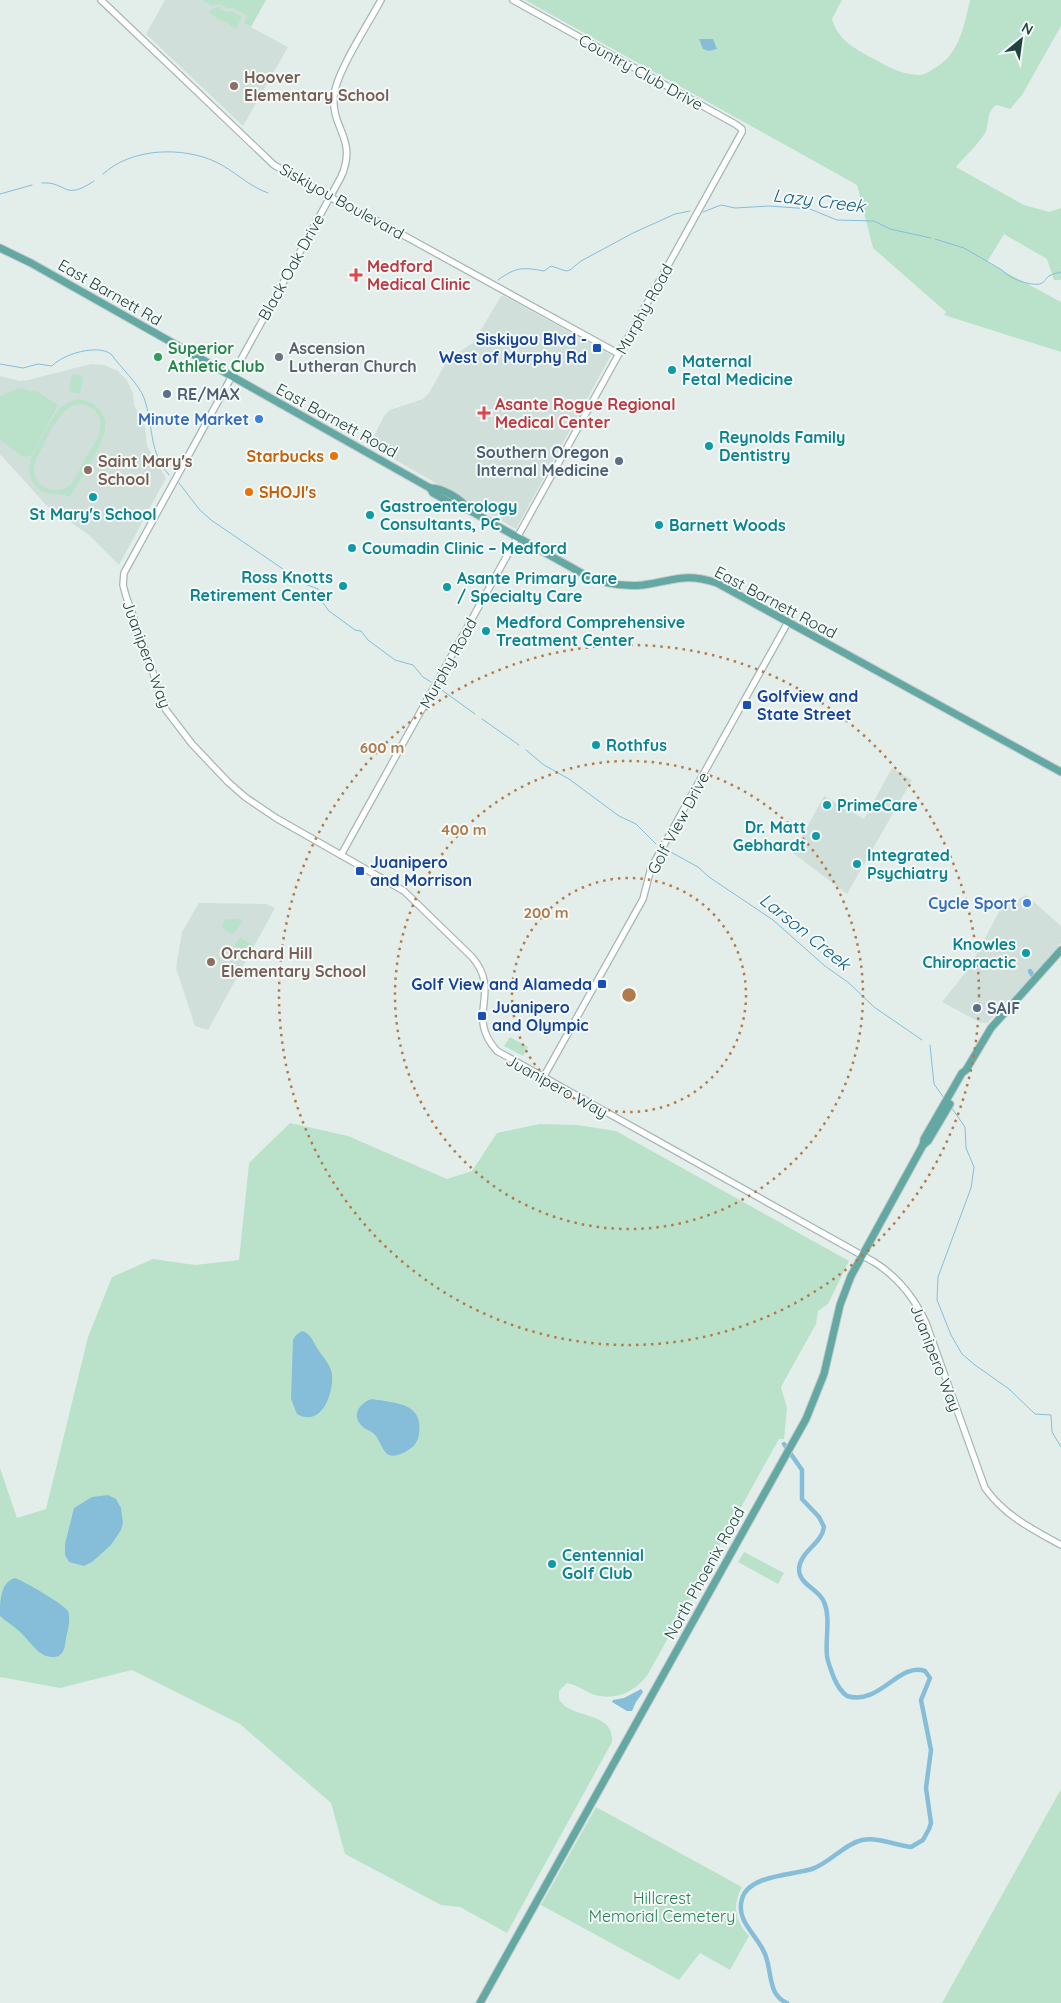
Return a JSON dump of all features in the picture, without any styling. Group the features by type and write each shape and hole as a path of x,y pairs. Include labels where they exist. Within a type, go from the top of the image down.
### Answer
{"main road":[{"name":"East Barnett Rd","path":"0,248 31,263 231,376"},
{"name":"East Barnett Road","path":"231,376 430,488 433,493 462,509 467,509 585,575 600,581 626,586 651,584 680,577 698,578 723,586 1061,772"},
{"name":"North Phoenix Road","path":"480,2003 794,1441 819,1388 844,1294 861,1255 924,1145 924,1139 954,1092 962,1073 966,1070 991,1028 1061,950"}],"street":[{"name":"Siskiyou Boulevard","path":"101,0 274,164 330,197 382,223 619,354"},
{"name":"Black Oak Drive","path":"122,578 146,530 344,172 347,152 345,137 334,109 336,84 381,0"},
{"name":"Country Club Drive","path":"513,0 740,127 742,132 729,156"},
{"name":"Murphy Road","path":"341,855 729,156"},
{"name":"Juanipero Way","path":"122,578 137,630 161,700 173,721 228,782 246,797 276,818 404,891 472,957 482,970 486,983 486,998 482,1016 483,1027 487,1038 497,1051 861,1255 894,1277 905,1288 918,1306 926,1323 985,1488 997,1504 1007,1513 1061,1545"},
{"name":"Golf View Drive","path":"543,1078 643,899 651,868 788,622"}],"shaded area":[{"name":"Hoover Elementary School","path":"165,0 202,0 212,5 219,4 228,9 233,8 247,16 243,23 288,47 243,126 146,34"},
{"name":"Asante Rogue Regional Medical Center","path":"501,296 611,355 516,529 370,444 384,416 390,410 423,399 429,393 448,359 473,343"},
{"name":"Saint Mary's School","path":"91,364 104,365 118,371 126,379 133,393 134,405 145,427 147,446 166,478 119,565 89,535 47,506 0,454 0,376 20,381 28,380"},
{"path":"892,768 912,780 847,894 793,853 824,796 864,819"},
{"path":"1026,895 1061,926 1061,943 1021,989 987,1023 981,1023 942,1002 969,968 1000,910"},
{"name":"Orchard Hill Elementary School","path":"199,903 266,904 275,908 208,1030 195,1026 176,968 182,932"}],"green space":[{"path":"202,0 266,0 251,27 243,23 247,16 233,8 228,9 219,4 212,6"},
{"path":"525,0 842,0 832,19 838,33 848,43 889,67 901,72 919,75 928,72 942,63 955,48 963,30 970,0 1061,0 1061,26 1022,95 1010,109 997,105 991,110 985,133 956,167 1024,205 1049,212 1061,208 1061,280 1054,280 1047,259 1004,234 987,262 1061,302 1061,352 944,315 946,312 873,248 857,185"},
{"path":"219,7 227,12 232,11 242,17 236,29 209,13 211,9"},
{"path":"72,374 83,376 80,394 69,392"},
{"path":"18,388 38,392 58,405 31,456 23,457 0,440 0,396"},
{"path":"78,399 89,402 99,408 102,413 105,430 100,445 70,497 43,492 32,480 29,469 30,463 43,434 57,412 68,402","holes":["76,405 86,405 99,416 100,428 96,441 69,486 54,490 47,488 40,484 35,477 35,462 57,421 63,413"]},
{"path":"226,919 239,919 243,921 234,933 231,934 221,926"},
{"path":"240,937 254,946 248,956 234,946"},
{"path":"510,1037 528,1047 523,1056 504,1046"},
{"name":"Centennial Golf Club","path":"290,1123 348,1136 447,1179 472,1171 497,1133 539,1124 577,1125 616,1131 849,1261 828,1304 818,1311 816,1324 781,1387 787,1408 784,1439 779,1439 648,1674 637,1686 624,1694 616,1696 608,1697 592,1694 567,1683 559,1691 559,1699 565,1706 607,1725 611,1732 612,1742 507,1933 460,1907 441,1905 345,1854 331,1803 240,1724 132,1670 60,1688 0,1677 0,1468 17,1518 46,1509 88,1337 112,1277 153,1259 195,1265 239,1260 249,1163"},
{"path":"744,1552 784,1573 778,1584 738,1562"},
{"path":"1061,1789 1061,2003 942,2003"},
{"name":"Hillcrest Memorial Cemetery","path":"596,1807 742,1887 737,1900 736,1913 749,1936 730,1970 700,1953 679,1980 541,1905"}],"water":[{"path":"699,39 713,39 717,49 709,51 703,49"},
{"path":"302,1331 311,1338 328,1364 332,1374 331,1391 324,1407 319,1413 305,1417 297,1414 291,1399 293,1340"},
{"path":"372,1399 406,1406 417,1416 419,1434 412,1448 403,1453 391,1455 384,1450 373,1433 361,1425 358,1421 357,1413 364,1403"},
{"path":"108,1495 116,1499 121,1508 123,1523 121,1530 111,1545 92,1562 84,1566 69,1562 65,1555 65,1544 74,1508 92,1497"},
{"path":"15,1578 52,1598 68,1611 69,1621 65,1646 59,1656 46,1656 36,1650 17,1629 0,1616 2,1593 6,1584"},
{"path":"641,1689 643,1692 632,1711 627,1711 612,1702 613,1700 624,1698"}],"waterway":[{"name":"Lazy Creek","path":"103,174 115,165 142,155 157,152 188,153 216,162 268,193"},
{"name":"Lazy Creek","path":"42,183 50,183 66,189 76,190 94,181"},
{"name":"Lazy Creek","path":"0,194 32,185"},
{"name":"Lazy Creek","path":"703,212 721,205 735,208 769,206 810,209 837,220 874,221 890,229 931,238"},
{"name":"Lazy Creek","path":"498,280 520,269 544,271 551,266 566,271 570,270 581,261 633,233 675,214 690,211"},
{"name":"Lazy Creek","path":"935,239 964,248 1009,276 1025,283 1040,284 1050,275 1061,272"},
{"name":"Larson Creek","path":"0,364 23,368 38,364 52,366 72,354 89,350 105,351 111,354 142,393 147,408 154,447 162,466 169,475"},
{"name":"Larson Creek","path":"179,483 199,509 211,520 305,584 318,589 320,599 329,611 355,630 361,631 368,640 395,660 413,665 423,677 431,682"},
{"name":"Larson Creek","path":"439,688 475,714"},
{"name":"Larson Creek","path":"482,719 519,745"},
{"name":"Larson Creek","path":"526,750 544,765 569,779 619,816 636,824 656,844"},
{"name":"Larson Creek","path":"667,850 698,867 709,877 773,920 825,966 849,983 874,1007 922,1040"},
{"path":"1030,971 1033,976"},
{"name":"Larson Creek","path":"930,1045 934,1084 944,1098"},
{"name":"Larson Creek","path":"951,1107 965,1127 966,1148 974,1167 971,1188 938,1277 937,1300 951,1335 962,1354 1009,1389 1035,1414 1051,1415 1052,1432 1061,1447"},
{"path":"784,1444 802,1470 802,1499 819,1517 824,1527 819,1538 803,1557 799,1569 802,1579 818,1594 826,1608 827,1656 836,1683 847,1696 859,1697 879,1690 906,1673 915,1670 925,1671 930,1678 921,1700 931,1750 926,1788 931,1823 923,1840 911,1847 880,1840 868,1839 855,1842 819,1866 772,1877 753,1885 746,1891 742,1899 742,1915 763,1949 777,1995 787,2003"}],"place":[{"name":"Hoover Elementary School","path":"234,86"},
{"name":"Medford Medical Clinic","path":"356,275"},
{"name":"Siskiyou Blvd - West of Murphy Rd","path":"597,348"},
{"name":"Superior Athletic Club","path":"158,357"},
{"name":"Ascension Lutheran Church","path":"279,357"},
{"name":"Maternal Fetal Medicine","path":"672,370"},
{"name":"RE/MAX","path":"167,394"},
{"name":"Asante Rogue Regional Medical Center","path":"484,413"},
{"name":"Minute Market","path":"259,419"},
{"name":"Reynolds Family Dentistry","path":"709,446"},
{"name":"Starbucks","path":"334,456"},
{"name":"Southern Oregon Internal Medicine","path":"619,461"},
{"name":"Saint Mary's School","path":"88,470"},
{"name":"SHOJI's","path":"249,492"},
{"name":"St Mary's School","path":"93,497"},
{"name":"Gastroenterology Consultants, PC","path":"370,515"},
{"name":"Barnett Woods","path":"659,525"},
{"name":"Coumadin Clinic – Medford","path":"352,548"},
{"name":"Ross Knotts Retirement Center","path":"343,586"},
{"name":"Asante Primary Care / Specialty Care","path":"447,587"},
{"name":"Medford Comprehensive Treatment Center","path":"486,631"},
{"name":"Golfview and State Street","path":"747,705"},
{"name":"Rothfus","path":"596,745"},
{"name":"PrimeCare","path":"827,805"},
{"name":"Dr. Matt Gebhardt","path":"816,836"},
{"name":"Integrated Psychiatry","path":"857,864"},
{"name":"Juanipero and Morrison","path":"360,871"},
{"name":"Cycle Sport","path":"1027,903"},
{"name":"Knowles Chiropractic","path":"1026,953"},
{"name":"Orchard Hill Elementary School","path":"211,962"},
{"name":"Golf View and Alameda","path":"602,984"},
{"name":"SAIF","path":"977,1008"},
{"name":"Juanipero and Olympic","path":"482,1016"},
{"name":"Centennial Golf Club","path":"552,1564"}]}
